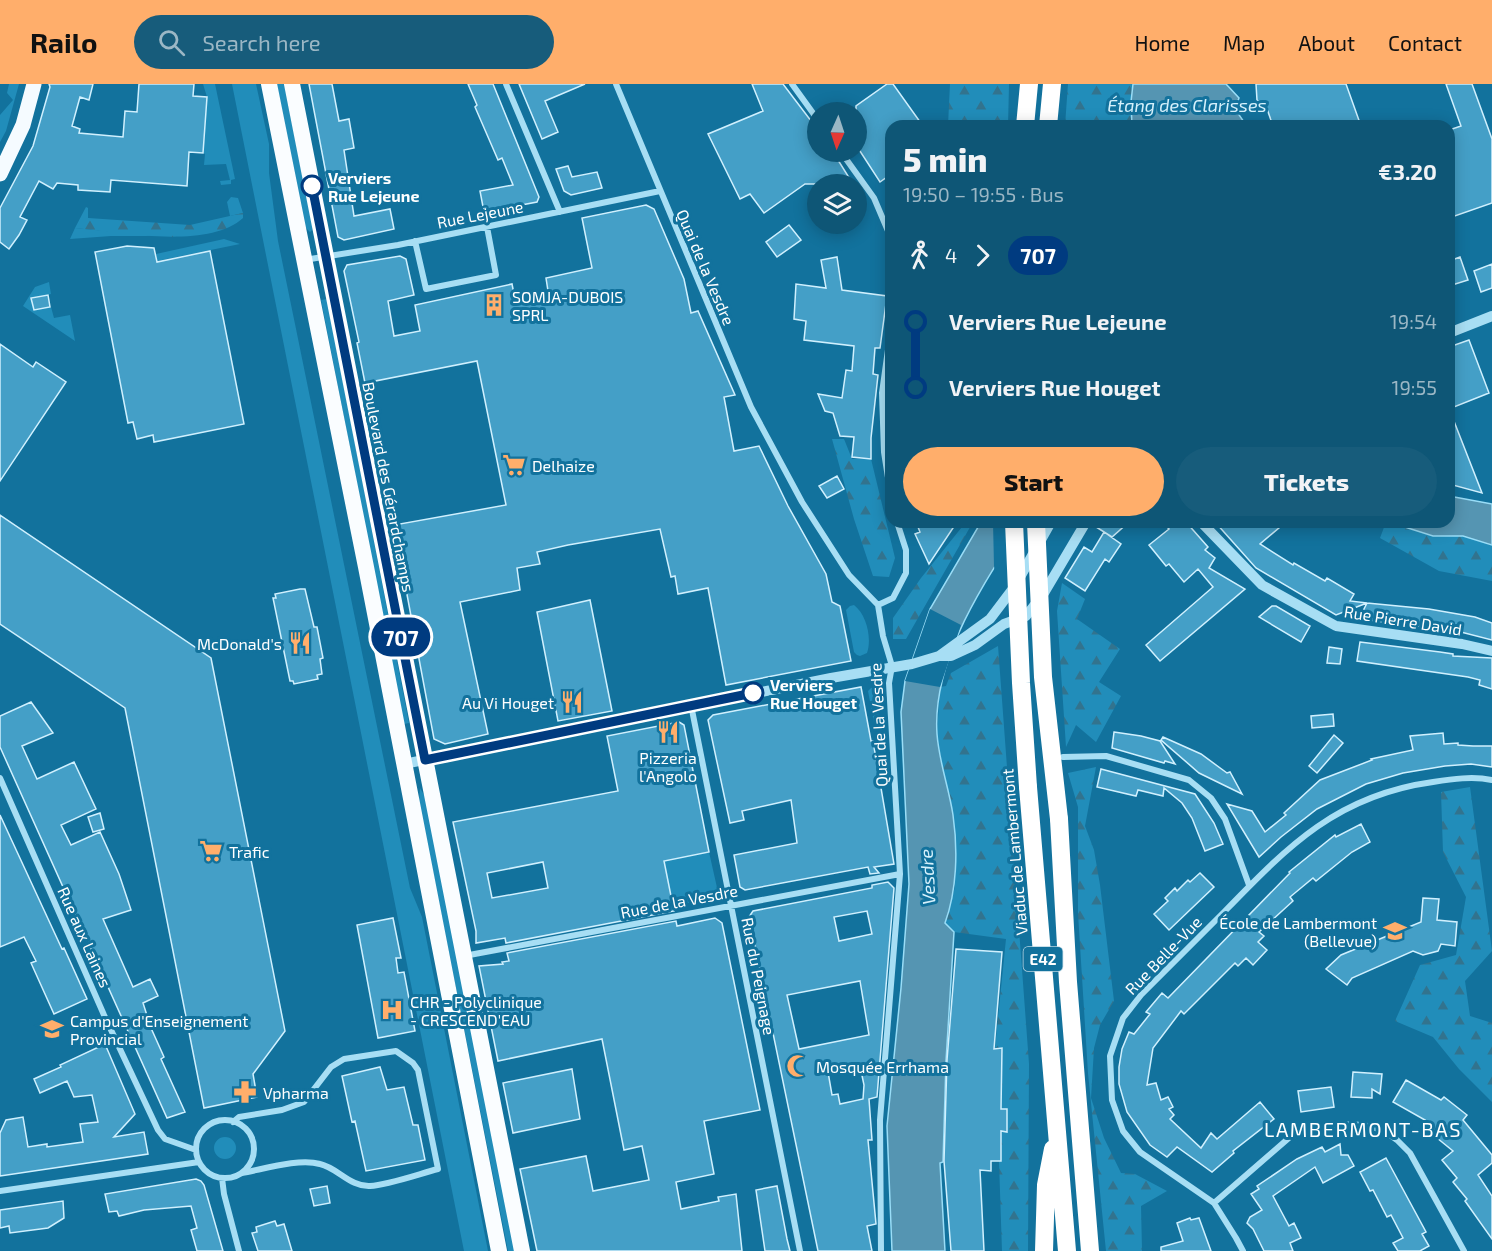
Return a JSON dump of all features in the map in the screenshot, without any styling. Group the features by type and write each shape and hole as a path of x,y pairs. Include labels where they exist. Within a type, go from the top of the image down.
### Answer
{"highway":[{"path":"269,84 499,1251"},
{"name":"Boulevard des Gérardchamps","path":"292,84 522,1251"},
{"path":"1049,120 1052,84"},
{"path":"1025,120 1028,87"},
{"name":"Viaduc de Lambermont","path":"1014,528 1027,776 1067,1251"},
{"name":"E42","path":"1036,528 1043,677 1059,819 1068,982 1090,1251"},
{"path":"1044,1251 1046,1185 1057,1130"}],"main road":[{"path":"0,174 23,125 34,84"}],"street":[{"path":"507,84 560,212"},
{"name":"Quai de la Vesdre","path":"615,84 751,407 793,486 849,575 878,605 883,636 892,666 889,683 900,873 880,1120 881,1251"},
{"path":"792,84 807,105"},
{"path":"848,162 874,198 885,224"},
{"name":"Rue Lejeune","path":"304,260 354,254 660,190"},
{"path":"415,241 426,289 496,275 488,227"},
{"path":"1455,331 1492,316"},
{"path":"885,371 882,393 885,458"},
{"path":"878,605 893,598 906,573 906,550 899,528"},
{"path":"952,651 990,619 1015,586 1048,528"},
{"path":"404,764 692,705 912,664 975,645 1004,624 1026,616 1044,593 1082,528"},
{"name":"Rue Pierre David","path":"1207,528 1262,585 1336,626 1462,644 1492,651"},
{"name":"Rue du Peignage","path":"692,705 800,1251"},
{"path":"1063,757 1106,756 1189,780 1211,798 1225,819 1249,885 1273,861 1297,842 1348,807 1387,791 1420,783 1454,779 1492,780"},
{"name":"Rue aux Laines","path":"0,778 104,1015 158,1130 165,1139 196,1150"},
{"name":"Rue de la Vesdre","path":"463,956 900,873"},
{"name":"Rue Belle-Vue","path":"1243,1251 1214,1203 1172,1176 1131,1142 1123,1131 1112,1100 1110,1056 1123,1018 1141,995 1249,885"},
{"path":"233,1122 238,1117 282,1110 304,1102 331,1067 344,1059 396,1051 407,1057 418,1070 438,1169 369,1186 345,1179 330,1167 319,1163 303,1162 222,1178 209,1173 199,1162 196,1150 199,1138 208,1126 225,1120 247,1130 254,1144 252,1160 242,1173"},
{"path":"1214,1203 1290,1137 1324,1127 1352,1124 1368,1126 1383,1130 1410,1153 1464,1251"},
{"path":"0,1191 199,1162"},
{"path":"222,1178 239,1251"}],"green space":[{"path":"9,84 19,84 6,131 0,142 0,115 13,100 7,93"},
{"path":"203,84 215,84 235,179 231,180 231,184 221,185 220,181 230,180 226,164 204,165 207,97"},
{"path":"232,84 256,84 269,144 269,173 278,241 410,888 422,917 488,1251 464,1251"},
{"path":"277,84 284,84 312,224 310,232 305,227"},
{"path":"950,84 1009,84 1008,120 948,120"},
{"path":"1068,84 1133,84 1132,120 1065,120"},
{"path":"231,197 238,198 243,213 230,216 227,202"},
{"path":"86,207 88,218 190,225 243,213 243,218 227,228 208,234 138,235 75,228"},
{"path":"75,228 156,236 70,239"},
{"path":"224,239 240,244 157,261 156,254"},
{"path":"49,282 51,294 38,297 40,309 51,307 54,318 70,315 75,341 23,306 35,287"},
{"path":"327,299 409,723 404,724 321,300"},
{"path":"832,439 844,439 852,459 871,459 885,517 885,528 888,528 895,558 889,577 873,576 854,519"},
{"path":"961,528 970,528 906,639 893,639 893,618 921,578"},
{"path":"1384,528 1406,528 1433,536 1463,536 1492,545 1492,581 1439,571 1380,538"},
{"path":"1062,583 1085,599 1077,619 1120,649 1099,682 1121,696 1096,742 1076,725 1066,747 1057,611"},
{"path":"854,605 862,615 869,634 867,653 860,656 854,652 846,610"},
{"path":"998,646 1029,1064 1028,1251 1002,1251 999,1161 1000,1049 995,1048 1006,939 954,932 945,924 955,887 937,735 940,687 946,686 951,673"},
{"path":"875,687 880,691 878,727 875,728 868,691"},
{"path":"1096,767 1085,826 1094,850 1100,885 1114,1001 1100,1025 1094,1048 1091,1098 1104,1138 1121,1173 1135,1174 1167,1191 1141,1206 1142,1251 1106,1251 1088,1073 1078,913 1078,807 1068,773"},
{"path":"1470,787 1492,951 1465,981 1470,1016 1492,1023 1492,1102 1459,1069 1433,1037 1395,1021 1420,965 1456,955 1466,897 1443,852 1441,792"},
{"path":"420,788 427,800 515,1251 508,1251 419,801"},
{"path":"709,852 718,892 714,898 673,906 664,861"},
{"path":"225,1137 235,1144 236,1148 229,1158 225,1159 215,1152 214,1148 221,1138"}],"water":[{"name":"Étang des Clarisses","path":"1133,84 1226,84 1239,98 1235,109 1243,120 1132,120"},
{"path":"1455,497 1492,504 1492,545 1463,536 1433,536 1408,528 1455,528"},
{"name":"Vesdre","path":"977,528 1019,528 977,596 964,623 943,678 938,706 938,744 953,815 956,842 954,884 945,923 954,932 946,1061 943,1162 940,1163 945,1251 892,1251 887,1126 909,884 901,712 905,681 930,609"}],"pier":[{"path":"993,528 1022,528 995,574"},
{"path":"930,609 961,625 940,687 905,681"}],"building":[{"path":"49,84 93,84 89,100 80,97 72,126 80,129 79,133 123,137 125,111 137,112 139,84 194,84 193,96 207,97 203,153 189,152 187,186 111,180 110,192 78,190 78,185 57,183 53,189 39,181 20,217 27,220 9,249 0,242 0,208 33,146"},
{"path":"309,84 332,84 339,121 349,119 354,148 344,150 354,216 390,209 394,229 344,240 338,237"},
{"path":"468,84 493,84 539,197 537,202 484,212 480,191 513,185 502,158 498,160 475,107 477,105"},
{"path":"519,84 585,84 545,101 558,132 542,139"},
{"path":"752,84 783,84 807,116 807,162 839,162 847,174 807,174 807,184 764,213 750,194 740,199 708,134 763,111"},
{"path":"887,84 893,84 919,120 885,120 885,178 880,182 867,162 867,102 862,102"},
{"path":"1256,84 1346,84 1359,120 1271,120 1266,106 1257,100"},
{"path":"1446,84 1472,84 1492,139 1492,203 1455,216 1455,128 1461,126"},
{"path":"568,166 572,177 597,172 602,188 571,195 564,191 556,169"},
{"path":"646,205 654,209 684,279 691,313 698,311 735,395 724,397 734,451 759,446 788,506 826,574 832,602 840,606 851,661 726,685 708,588 678,594 675,576 671,577 660,529 568,545 537,552 540,564 517,568 520,590 460,602 488,734 445,744 434,739 394,525 506,505 477,361 365,383 344,271 347,265 400,256 406,259 414,295 388,301 394,336 420,331 415,305 512,284 515,299 548,291 546,278 592,268 582,218"},
{"path":"789,225 801,240 777,257 766,242"},
{"path":"127,246 154,248 157,262 210,251 244,424 154,442 153,435 137,439 133,422 128,423 95,252"},
{"path":"837,257 842,290 885,296 880,348 875,348 873,374 878,375 871,459 852,457 854,437 840,436 833,413 825,411 818,394 842,398 846,370 852,371 854,346 804,340 806,321 794,319 796,284 826,288 821,260"},
{"path":"1460,257 1468,280 1455,284 1455,259"},
{"path":"1492,264 1492,288 1481,292 1474,271"},
{"path":"48,295 50,307 34,310 31,298"},
{"path":"1469,340 1489,393 1455,407 1455,345"},
{"path":"0,344 33,367 36,362 66,382 0,481"},
{"path":"1455,424 1482,493 1455,486"},
{"path":"837,476 844,489 827,498 819,486"},
{"path":"0,515 211,658 285,1031 253,1074 257,1097 204,1108 125,708 0,624"},
{"path":"918,528 953,528 929,564 915,534 920,532"},
{"path":"1098,528 1122,528 1112,537"},
{"path":"1191,528 1208,547 1205,550 1215,558 1209,568 1245,589 1160,661 1146,645 1213,587 1198,569 1184,582 1169,564 1166,566 1149,545 1169,529"},
{"path":"1220,528 1279,528 1260,544 1293,565 1294,563 1325,581 1327,578 1354,594 1350,601 1367,603 1336,615 1256,568"},
{"path":"1104,532 1121,544 1109,562 1105,559 1085,591 1065,578 1084,547 1092,552"},
{"name":"McDonald's","path":"305,589 314,627 317,627 323,658 320,659 322,674 317,675 318,679 294,684 290,681 273,598 276,598 275,594"},
{"path":"590,600 612,711 558,721 537,612"},
{"path":"1367,603 1429,609 1475,617 1492,623 1492,640 1457,631 1359,619"},
{"path":"1272,606 1276,606 1310,626 1301,642 1259,617"},
{"path":"1360,642 1440,652 1453,654 1453,656 1492,658 1492,689 1479,685 1480,680 1468,677 1357,661"},
{"path":"1329,647 1342,649 1340,664 1327,663"},
{"path":"861,687 871,741 873,741 894,864 874,867 879,873 870,874 868,867 745,890 740,887 734,855 797,843 791,800 742,811 744,820 730,823 708,720 713,715"},
{"path":"31,702 53,733 22,746 37,779 74,762 96,809 61,825 71,845 100,832 119,874 131,910 103,919 133,987 150,979 158,996 143,1003 164,1057 161,1059 185,1112 167,1118 0,747 0,716"},
{"path":"1333,714 1334,726 1312,728 1311,716"},
{"path":"679,722 684,725 709,852 664,861 674,911 506,943 505,938 476,943 476,931 453,822 618,791 607,736","holes":["543,862 548,888 492,898 487,873"]},
{"path":"1114,732 1160,741 1175,764 1112,748"},
{"path":"1443,733 1444,744 1492,746 1492,767 1471,764 1445,766 1403,773 1366,784 1317,809 1259,857 1227,804 1252,811 1265,832 1286,815 1284,813 1320,780 1371,759 1413,750 1410,736"},
{"path":"1334,735 1343,743 1317,773 1309,766"},
{"path":"1163,737 1201,754 1227,773 1230,772 1242,794 1199,773 1161,740"},
{"path":"1101,769 1195,794 1214,823 1223,844 1205,851 1192,818 1182,803 1164,788 1163,796 1138,790 1136,796 1097,787"},
{"path":"100,813 104,829 93,832 88,817"},
{"path":"0,815 87,999 54,1014 31,963 36,961 24,937 0,947"},
{"path":"1361,824 1370,842 1352,852 1316,881 1313,878 1290,897 1293,901 1259,932 1264,936 1258,942 1267,950 1253,965 1246,958 1238,966 1235,963 1184,1014 1181,1011 1153,1048 1147,1085 1156,1083 1161,1100 1168,1097 1173,1107 1169,1109 1174,1115 1170,1119 1201,1148 1211,1133 1217,1139 1260,1102 1274,1119 1233,1151 1234,1153 1212,1172 1177,1147 1167,1157 1150,1145 1127,1112 1119,1084 1119,1067 1122,1049 1129,1032 1134,1034 1150,1014 1146,1012 1162,993 1168,998 1289,872 1335,835 1336,837"},
{"path":"1200,873 1214,887 1169,930 1154,914 1168,901 1165,898 1175,888 1177,891 1188,880 1190,882"},
{"path":"888,882 894,888 877,1097 869,1099 872,1140 868,1140 876,1224 867,1226 872,1251 818,1251 749,917 753,911 872,888 872,885","holes":["867,911 872,934 839,941 834,917","860,981 869,1035 799,1049 787,995","860,1066 864,1085 863,1099 840,1104 838,1094 832,1095 828,1072"]},
{"path":"1423,898 1439,899 1437,920 1457,922 1455,946 1441,944 1438,951 1423,955 1413,951 1352,978 1347,985 1326,969 1341,955 1421,922"},
{"path":"393,918 401,958 396,958 398,973 404,972 415,1031 378,1038 357,925"},
{"path":"715,918 722,923 760,1110 704,1121 714,1174 676,1182 681,1209 719,1201 718,1197 736,1194 742,1251 537,1251 520,1169 586,1156 593,1191 649,1180 642,1146 624,1150 602,1039 498,1061 479,966 503,964 502,962 509,961 507,953 676,921 677,926"},
{"path":"956,949 1002,952 994,1049 1002,1048 1001,1109 1007,1109 1007,1132 1001,1131 1001,1161 991,1161 991,1171 980,1170 984,1251 951,1251 944,1161 947,1060"},
{"path":"105,1044 135,1114 114,1137 144,1132 148,1154 0,1176 0,1133 6,1120 23,1117 28,1147 83,1142 80,1124 98,1122 92,1095 74,1097 67,1081 40,1093 34,1079"},
{"path":"380,1067 387,1090 404,1087 413,1125 418,1125 425,1160 366,1171 342,1076"},
{"path":"572,1069 580,1119 513,1133 503,1083"},
{"path":"1353,1072 1382,1074 1380,1094 1372,1089 1372,1098 1351,1097"},
{"path":"1406,1080 1441,1100 1444,1097 1467,1115 1463,1120 1492,1155 1492,1163 1478,1175 1492,1196 1492,1239 1465,1201 1467,1199 1453,1182 1457,1178 1442,1160 1453,1151 1421,1125 1425,1120 1393,1102"},
{"path":"1331,1087 1334,1107 1301,1112 1298,1091"},
{"path":"1340,1144 1341,1155 1348,1155 1354,1166 1323,1183 1315,1167 1273,1196 1289,1226 1294,1223 1301,1238 1290,1243 1293,1251 1264,1251 1253,1229 1247,1223 1250,1217 1262,1210 1251,1194 1259,1189 1257,1186 1297,1159 1322,1147 1325,1152"},
{"path":"1386,1158 1426,1232 1422,1234 1429,1246 1420,1251 1398,1251 1393,1243 1403,1238 1391,1215 1387,1217 1373,1190 1370,1191 1360,1172"},
{"path":"196,1179 204,1185 223,1251 197,1251 191,1230 197,1228 191,1206 144,1210 119,1216 117,1211 109,1212 105,1194"},
{"path":"327,1186 330,1203 314,1206 310,1189"},
{"path":"777,1186 790,1251 765,1251 756,1190"},
{"path":"63,1201 64,1218 48,1228 10,1233 9,1226 0,1228 0,1210"},
{"path":"1190,1218 1191,1220 1199,1218 1211,1251 1161,1251 1161,1247 1183,1241 1177,1223"},
{"path":"275,1221 277,1226 284,1224 292,1251 258,1251 252,1233 257,1232 256,1227"}],"bus line":[{"name":"707","path":"312,186 425,760 753,693"}],"place":[{"name":"Verviers Rue Lejeune","path":"312,186"},
{"name":"SOMJA-DUBOIS SPRL","path":"494,305"},
{"name":"Delhaize","path":"514,465"},
{"name":"McDonald's","path":"300,643"},
{"name":"Verviers Rue Houget","path":"753,693"},
{"name":"Au Vi Houget","path":"572,702"},
{"name":"Pizzeria l'Angolo","path":"668,732"},
{"name":"Trafic","path":"211,851"},
{"name":"École de Lambermont (Bellevue)","path":"1395,931"},
{"name":"CHR - Polyclinique - CRESCEND'EAU","path":"392,1010"},
{"name":"Campus d'Enseignement Provincial","path":"52,1029"},
{"name":"Mosquée Errhama","path":"798,1066"},
{"name":"Vpharma","path":"245,1092"}],"district":[{"name":"LAMBERMONT-BAS","path":"1363,1129"}]}
